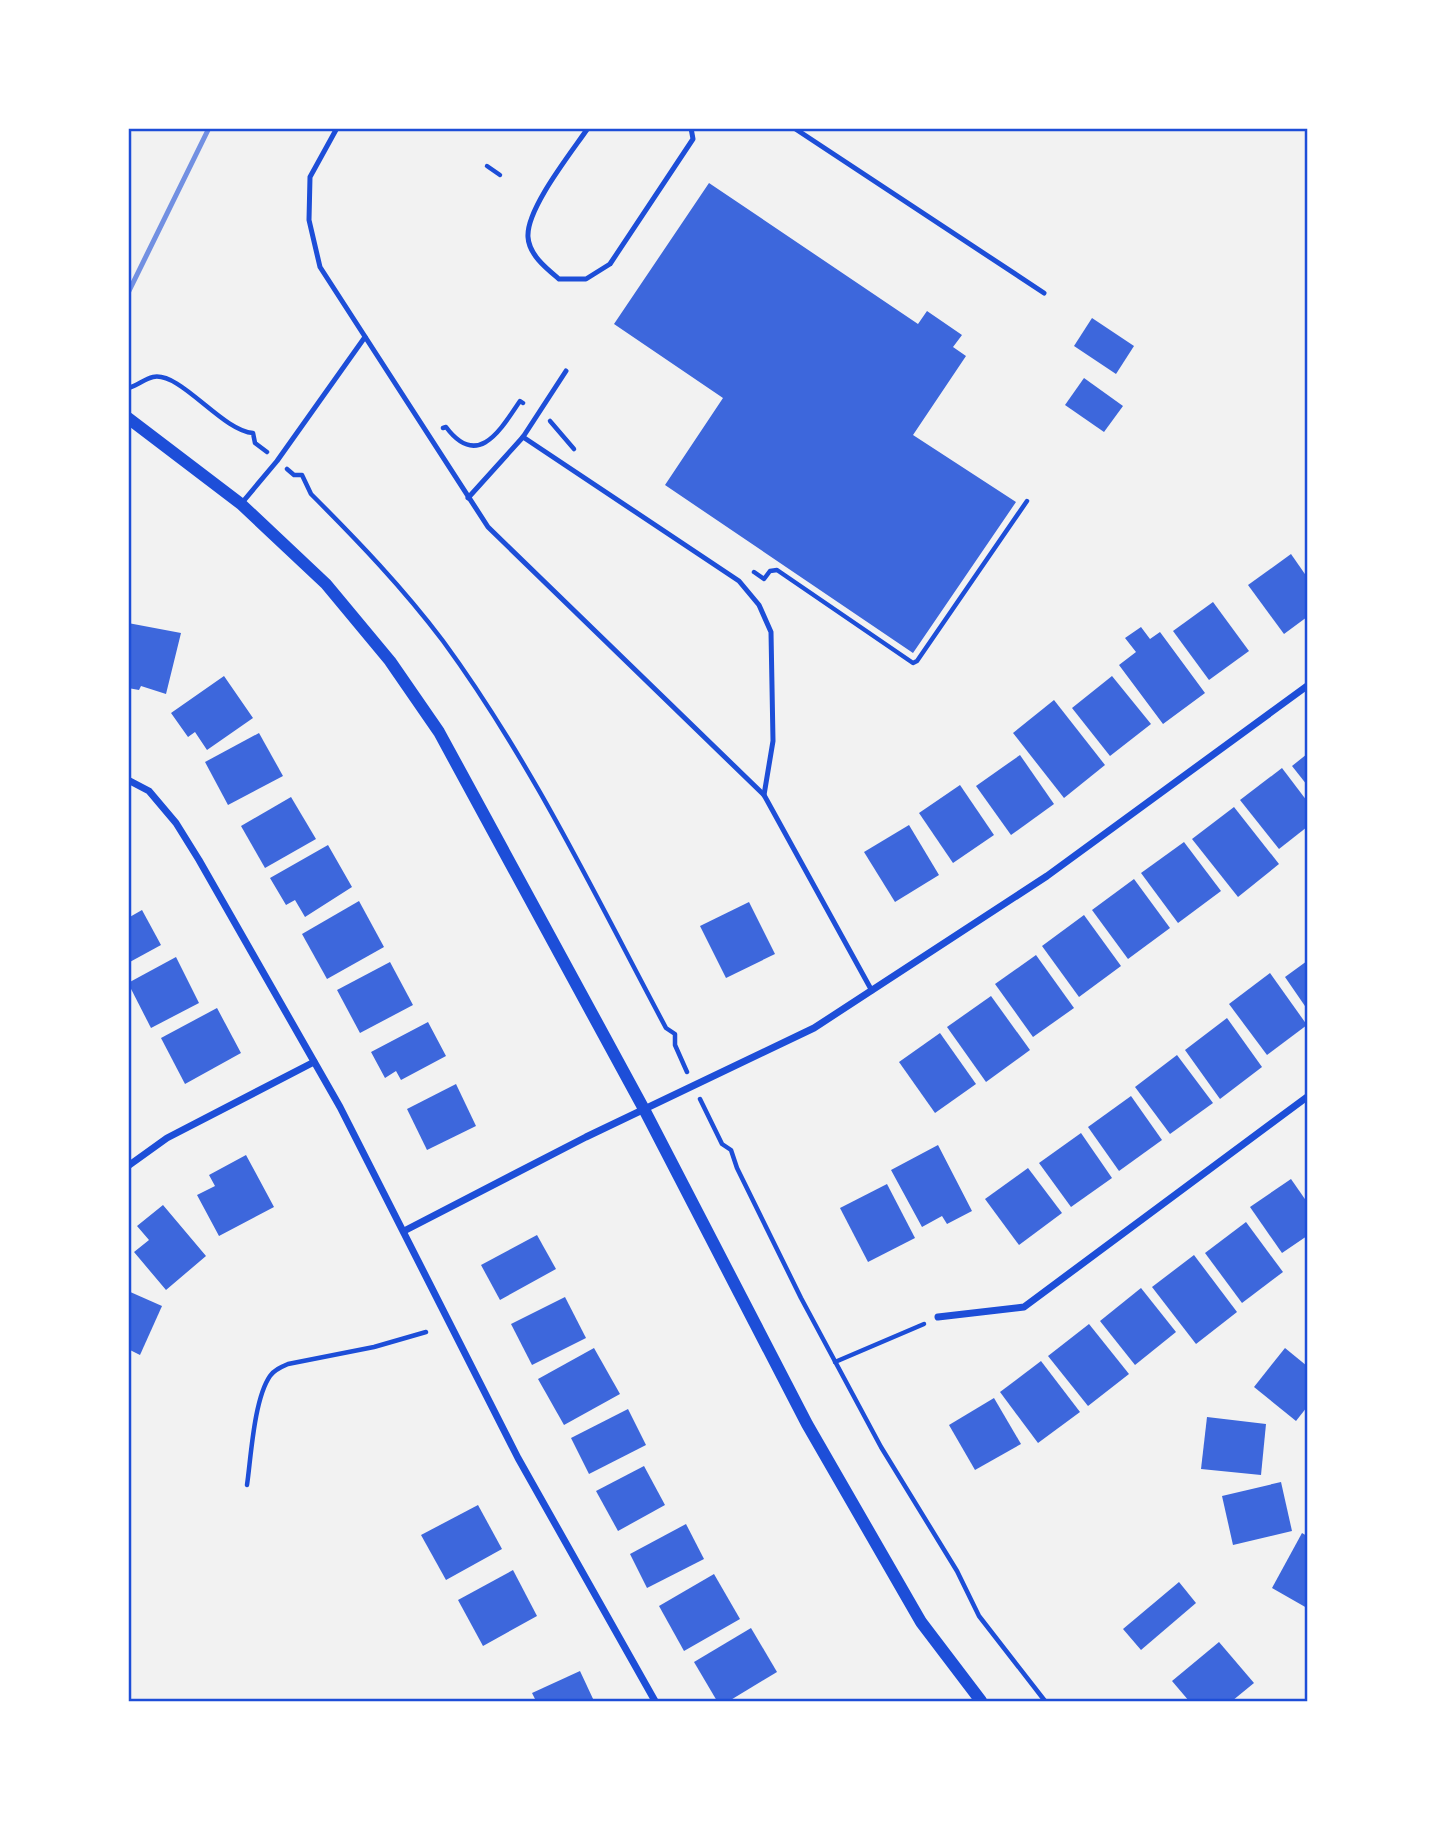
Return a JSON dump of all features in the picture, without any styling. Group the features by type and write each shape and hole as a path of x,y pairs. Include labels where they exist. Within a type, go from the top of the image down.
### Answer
{"street":[{"path":"128,418 241,504 326,584 390,661 439,732 645,1111 807,1424 921,1622 981,1701"},
{"path":"404,1231 586,1137 814,1028 1047,876 1307,685"},
{"path":"128,780 149,791 176,823 340,1107 518,1458 655,1701"},
{"path":"128,1166 167,1138 314,1062"},
{"path":"939,1317 1024,1307 1307,1097"}],"lane":[{"path":"337,128 310,177 309,220 320,267 488,527 764,795 872,991"},
{"path":"588,128 532,212 527,238 539,261 559,279 586,279 610,264 693,139 691,128"},
{"path":"794,128 1044,293"},
{"path":"241,504 278,461 365,337"},
{"path":"468,498 523,437 566,371"},
{"path":"523,437 739,581 760,606 771,632 773,741 764,795"}],"path":[{"path":"487,166 500,175"},
{"path":"128,388 154,377 171,380 230,425 244,433 253,433 255,443"},
{"path":"443,428 446,427 465,445 482,444 497,435 520,401 523,402"},
{"path":"546,418 572,448 583,456"},
{"path":"295,475 302,475 312,494 400,587 443,641 478,692 531,776 666,1028 675,1034 675,1045"},
{"path":"753,571 765,579 770,571 778,570 913,663 918,662 1027,501"},
{"path":"722,1144 731,1150 737,1168 835,1362 907,1493 957,1571 979,1616 1045,1701"},
{"path":"835,1362 897,1338 939,1317"},
{"path":"247,1485 261,1397 269,1377 278,1369 288,1364 374,1347 426,1332"}],"building":[{"path":"709,183 918,324 927,311 962,335 953,347 966,356 913,435 1016,502 913,653 665,485 723,398 614,324"},
{"path":"1092,318 1134,346 1116,374 1074,346"},
{"path":"1084,378 1123,406 1104,432 1065,405"},
{"path":"1291,554 1307,577 1307,617 1284,634 1248,585"},
{"path":"1213,602 1249,651 1209,680 1173,631"},
{"path":"128,623 181,633 166,694 141,686 139,690 128,688"},
{"path":"1141,627 1150,639 1160,632 1205,693 1163,724 1119,665 1136,652 1125,638"},
{"path":"224,676 253,718 207,750 195,732 188,737 171,713"},
{"path":"1112,676 1151,724 1110,756 1072,708"},
{"path":"1054,700 1105,765 1064,798 1013,733"},
{"path":"259,733 283,776 228,805 205,762"},
{"path":"1307,754 1307,785 1292,766"},
{"path":"1020,755 1054,804 1011,835 976,786"},
{"path":"1282,768 1307,801 1307,827 1279,849 1240,800"},
{"path":"960,785 994,835 953,863 919,813"},
{"path":"291,797 316,839 265,868 241,826"},
{"path":"1234,807 1279,864 1238,897 1192,839"},
{"path":"909,825 939,875 895,902 864,852"},
{"path":"1184,842 1221,891 1178,923 1141,873"},
{"path":"328,845 352,887 305,917 295,900 286,905 270,878"},
{"path":"1134,879 1170,928 1128,959 1092,910"},
{"path":"359,901 384,947 327,979 302,934"},
{"path":"749,902 775,954 726,978 700,926"},
{"path":"142,910 161,945 128,963 128,918"},
{"path":"1084,915 1121,966 1079,997 1042,946"},
{"path":"1036,955 1074,1008 1033,1037 995,984"},
{"path":"176,957 199,1003 151,1028 128,983"},
{"path":"1307,961 1307,1009 1285,977"},
{"path":"390,962 413,1005 360,1033 337,990"},
{"path":"1270,973 1307,1025 1267,1055 1229,1004"},
{"path":"991,996 1030,1050 986,1082 947,1027"},
{"path":"217,1008 241,1053 185,1084 161,1038"},
{"path":"1227,1018 1262,1067 1220,1099 1185,1050"},
{"path":"428,1022 446,1056 401,1080 396,1071 385,1078 371,1052"},
{"path":"940,1033 976,1084 935,1113 899,1062"},
{"path":"1177,1055 1213,1103 1170,1134 1135,1087"},
{"path":"456,1084 476,1126 427,1150 407,1109"},
{"path":"1131,1096 1162,1140 1119,1171 1088,1127"},
{"path":"1081,1133 1112,1178 1071,1207 1039,1163"},
{"path":"938,1145 972,1211 947,1224 942,1216 922,1227 891,1170"},
{"path":"246,1155 274,1207 219,1236 197,1195 215,1186 209,1175"},
{"path":"1028,1168 1062,1213 1019,1245 985,1199"},
{"path":"1291,1179 1307,1202 1307,1236 1282,1253 1250,1207"},
{"path":"887,1184 915,1238 868,1262 840,1208"},
{"path":"163,1205 206,1256 166,1290 134,1252 149,1240 137,1226"},
{"path":"1246,1222 1283,1272 1242,1303 1205,1253"},
{"path":"537,1235 556,1269 500,1300 481,1265"},
{"path":"1194,1255 1237,1312 1196,1344 1152,1287"},
{"path":"1141,1288 1176,1332 1135,1365 1100,1321"},
{"path":"128,1291 162,1306 140,1355 128,1349"},
{"path":"565,1297 586,1338 532,1365 511,1324"},
{"path":"1089,1324 1129,1374 1088,1406 1048,1356"},
{"path":"594,1348 620,1394 564,1425 538,1379"},
{"path":"1285,1348 1307,1366 1307,1407 1296,1421 1254,1387"},
{"path":"1041,1361 1080,1412 1038,1443 1000,1392"},
{"path":"994,1398 1021,1444 975,1470 949,1425"},
{"path":"628,1409 646,1445 589,1474 571,1438"},
{"path":"1207,1417 1266,1424 1261,1475 1201,1469"},
{"path":"644,1466 665,1505 618,1531 596,1491"},
{"path":"1281,1482 1292,1531 1233,1545 1222,1496"},
{"path":"478,1505 502,1549 446,1580 421,1535"},
{"path":"686,1524 704,1559 647,1588 630,1554"},
{"path":"1302,1533 1307,1536 1307,1608 1272,1588"},
{"path":"513,1570 537,1616 483,1646 458,1600"},
{"path":"714,1574 740,1619 684,1651 659,1606"},
{"path":"1179,1582 1196,1603 1141,1650 1123,1629"},
{"path":"751,1628 777,1672 729,1701 717,1701 694,1662"},
{"path":"1219,1642 1254,1683 1232,1701 1189,1701 1172,1681"},
{"path":"580,1671 594,1701 536,1701 532,1693"}],"railway":[{"path":"128,293 209,128"}]}
